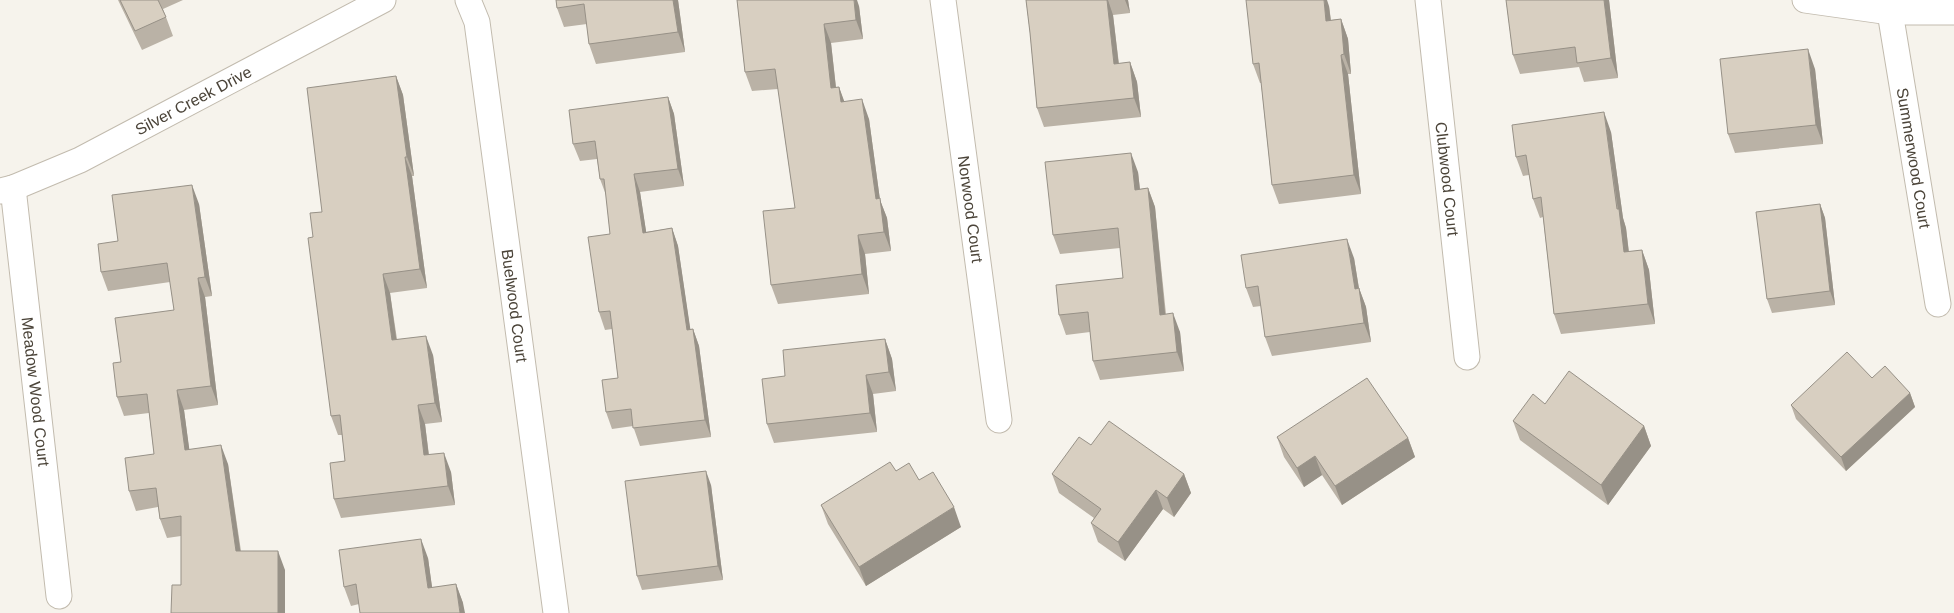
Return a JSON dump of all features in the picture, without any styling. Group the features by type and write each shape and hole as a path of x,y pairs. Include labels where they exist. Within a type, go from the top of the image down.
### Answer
{"street":[{"name":"Silver Creek Drive","path":"7,190 80,160 383,0"},
{"name":"Buelwood Court","path":"468,0 477,22 556,613"},
{"name":"Norwood Court","path":"943,0 999,420"},
{"name":"Clubwood Court","path":"1428,0 1467,357"},
{"path":"1805,0 1890,12 1954,12"},
{"name":"Summerwood Court","path":"1890,12 1938,304"},
{"name":"Meadow Wood Court","path":"7,190 58,596"}],"building":[{"path":"120,0 158,0 166,17 135,31"},
{"path":"556,0 673,0 678,32 589,44 584,4 557,8"},
{"path":"737,0 854,0 856,20 824,24 831,88 839,87 841,102 862,99 876,199 880,198 884,232 858,235 862,274 771,285 763,211 795,208 775,69 745,72"},
{"path":"1026,0 1107,0 1114,64 1130,62 1134,98 1037,108"},
{"path":"1246,0 1324,0 1326,21 1341,19 1344,54 1341,55 1354,175 1272,185 1259,63 1253,64"},
{"path":"1506,0 1604,0 1611,58 1577,63 1575,47 1513,55"},
{"path":"1808,49 1816,125 1728,134 1720,59"},
{"path":"396,76 420,269 383,274 392,340 426,336 435,403 418,405 424,455 444,453 448,486 334,499 330,463 345,461 340,415 331,416 308,238 313,237 310,213 322,212 307,88"},
{"path":"668,97 678,169 634,174 643,233 672,228 687,330 693,329 705,420 633,428 631,409 606,412 602,380 618,378 610,311 599,312 588,237 610,234 604,179 600,179 595,141 573,144 569,110"},
{"path":"1604,112 1624,252 1642,250 1648,304 1554,314 1541,197 1533,199 1526,155 1516,157 1512,125"},
{"path":"1131,153 1135,190 1148,188 1160,315 1173,313 1177,352 1093,361 1088,312 1059,315 1056,285 1123,278 1118,228 1053,235 1045,162"},
{"path":"192,185 205,277 198,278 211,386 177,390 185,450 221,445 236,551 278,551 278,613 171,613 172,585 181,585 181,516 160,519 156,488 129,491 125,458 154,454 147,394 117,397 113,363 121,362 115,318 174,310 167,263 101,272 98,244 118,241 112,195"},
{"path":"1820,204 1830,291 1767,299 1756,212"},
{"path":"1347,239 1355,289 1359,288 1364,323 1265,337 1258,286 1246,288 1241,255"},
{"path":"885,339 889,372 866,375 870,413 767,424 762,379 785,376 783,350"},
{"path":"1847,352 1872,378 1885,366 1910,393 1841,457 1791,405"},
{"path":"1569,371 1644,426 1601,485 1513,421 1533,394 1545,404"},
{"path":"1367,378 1408,438 1335,486 1315,456 1297,468 1277,437"},
{"path":"1109,421 1184,474 1167,498 1156,490 1118,542 1091,523 1101,509 1052,474 1079,437 1091,445"},
{"path":"890,462 896,471 909,463 919,480 933,472 954,507 859,567 821,505"},
{"path":"706,471 718,566 637,576 625,481"},
{"path":"421,539 428,588 456,584 460,613 360,613 356,584 344,587 339,550"}]}
